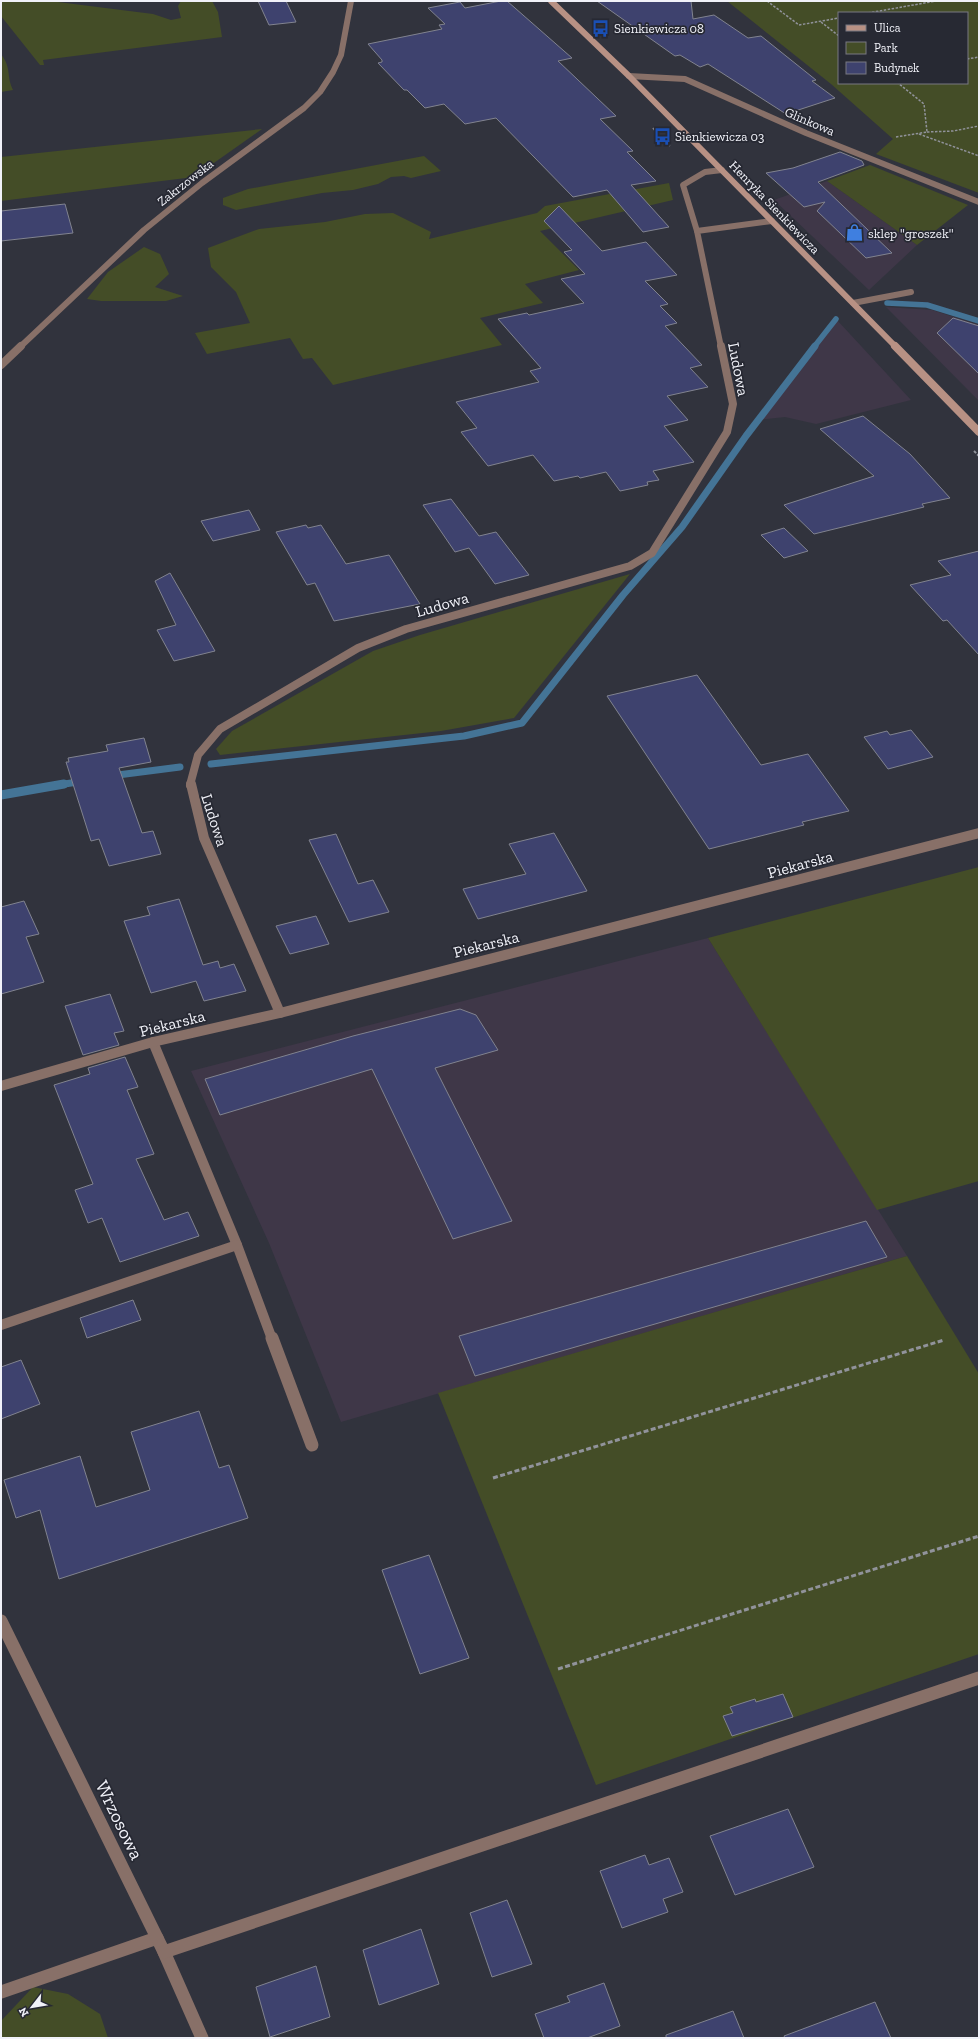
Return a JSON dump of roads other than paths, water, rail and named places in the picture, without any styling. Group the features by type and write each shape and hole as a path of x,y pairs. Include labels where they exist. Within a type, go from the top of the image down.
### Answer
{"main road":[{"name":"Henryka Sienkiewicza","path":"551,1 629,76 979,432"}],"street":[{"name":"Zakrzowska","path":"1,365 144,230 202,183 304,108 320,92 333,72 341,55 352,1"},
{"name":"Glinkowa","path":"629,76 685,79 806,133 979,202"},
{"name":"Ludowa","path":"280,1013 204,838 190,787 198,755 220,729 358,648 406,629 630,566 652,553 727,432 733,404 697,231 683,185 705,172 722,170"},
{"path":"697,231 772,221"},
{"path":"853,303 911,292"},
{"name":"Piekarska","path":"1,1086 153,1042 280,1013 979,833"},
{"path":"153,1042 238,1245 312,1445"},
{"path":"1,1325 238,1245"},
{"name":"Wrzosowa","path":"1,1621 164,1952 202,2038"},
{"path":"164,1952 261,1918 979,1678"},
{"path":"1,1992 157,1938"}],"waterway":[{"path":"887,303 927,305 979,321"},
{"path":"814,347 836,319"},
{"path":"211,764 464,736 522,723 623,595 682,527 746,436 815,346"},
{"path":"110,776 180,767"},
{"path":"60,785 84,781"},
{"path":"1,795 60,785"}],"place":[{"name":"Sienkiewicza 08","path":"601,28"},
{"name":"Sienkiewicza 03","path":"662,136"},
{"name":"sklep \"groszek\"","path":"855,233"}]}
